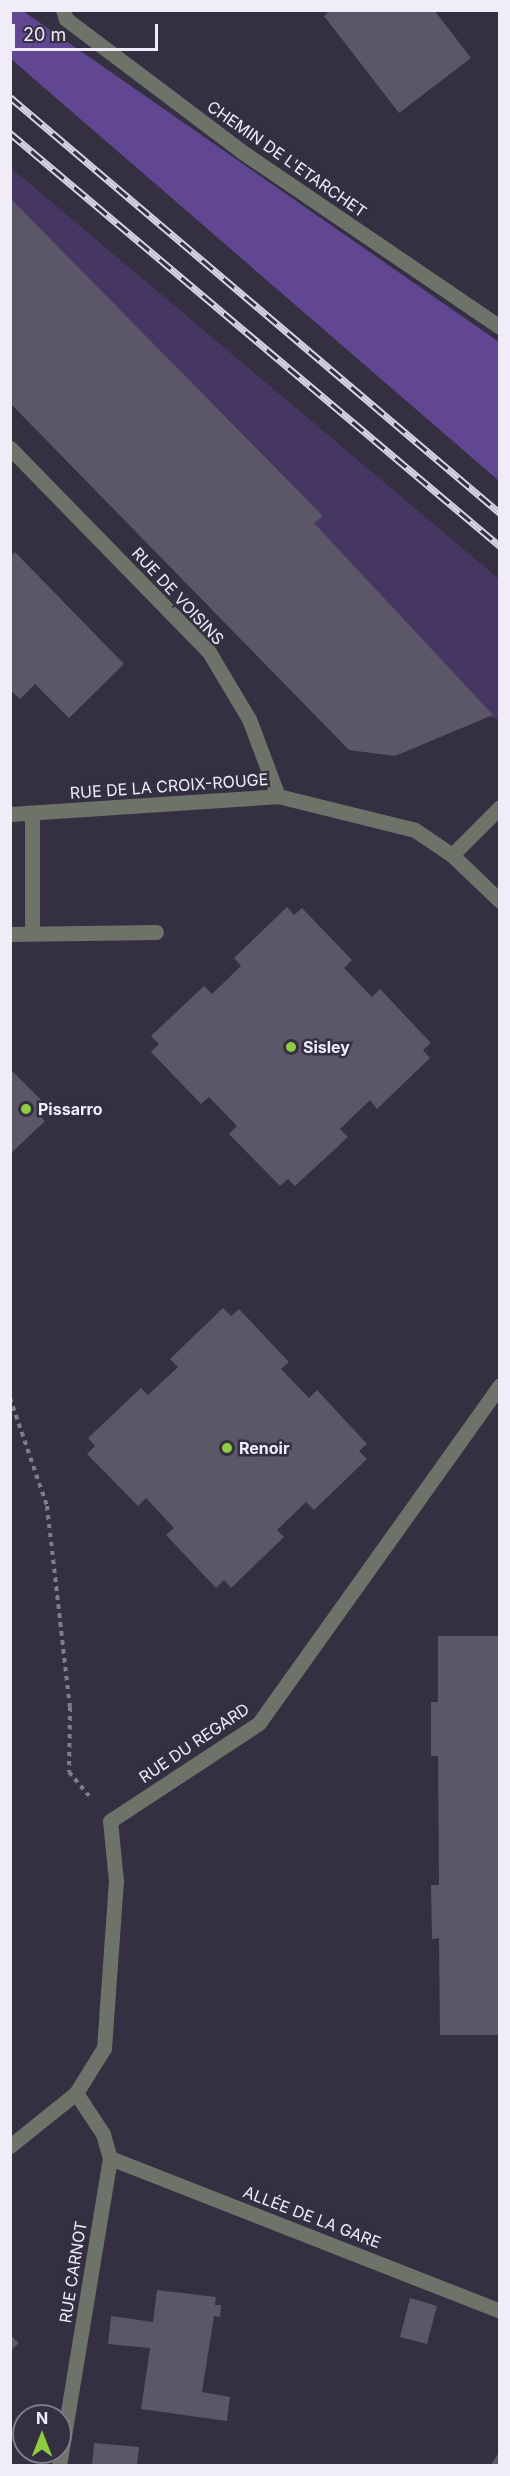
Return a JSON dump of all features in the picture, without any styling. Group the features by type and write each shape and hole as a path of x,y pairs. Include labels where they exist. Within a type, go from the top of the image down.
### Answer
{"street":[{"name":"CHEMIN DE L'ETARCHET","path":"63,10 66,19 240,151 500,327"},
{"name":"RUE DE VOISINS","path":"10,448 209,652 249,719 278,796"},
{"name":"RUE DE LA CROIX-ROUGE","path":"10,814 278,796 365,815 415,830 452,855 500,902"},
{"path":"452,855 500,807"},
{"path":"32,814 32,933"},
{"path":"10,933 156,932"},
{"name":"RUE DU REGARD","path":"110,1821 259,1723 500,1385"},
{"path":"10,2146 76,2093 104,2048 116,1881 110,1821"},
{"name":"RUE CARNOT","path":"59,2466 110,2158 103,2134 76,2093"},
{"name":"ALLÉE DE LA GARE","path":"110,2158 500,2311"}],"path":[{"path":"10,1398 46,1506 70,1707 69,1772 110,1821"}],"shaded area":[{"path":"11,10 23,11 499,342 499,481 11,59"},
{"path":"10,167 499,579 499,719 484,716 11,225"}],"building":[{"path":"330,10 434,10 471,58 399,113 324,16"},
{"path":"10,198 323,516 314,523 493,715 395,756 349,750 10,403"},
{"path":"15,552 124,664 69,718 35,684 20,699 10,690 10,557"},
{"name":"Sisley","path":"287,907 294,915 302,908 352,960 344,968 372,997 380,989 431,1043 423,1050 430,1058 377,1109 370,1100 340,1129 348,1137 295,1186 288,1179 280,1186 229,1134 237,1126 209,1097 201,1104 151,1052 159,1044 151,1036 204,986 212,994 241,966 234,958"},
{"name":"Pissarro","path":"10,1069 46,1105 37,1113 45,1121 10,1154"},
{"name":"Renoir","path":"223,1308 231,1316 239,1309 289,1362 281,1369 309,1398 317,1390 367,1444 359,1451 367,1459 314,1510 306,1502 277,1530 284,1537 231,1588 224,1580 216,1588 166,1535 174,1528 146,1498 138,1506 87,1454 95,1446 88,1438 141,1388 148,1395 178,1367 170,1359"},
{"path":"438,1636 500,1636 500,2035 440,2035 439,1938 432,1939 431,1885 439,1885 438,1756 431,1756 431,1702 438,1702"},
{"path":"157,2290 216,2297 215,2305 221,2305 220,2317 214,2316 202,2392 230,2397 227,2421 141,2409 150,2348 108,2344 111,2316 153,2322"},
{"path":"410,2298 437,2306 427,2344 400,2337"},
{"path":"10,2335 19,2343 10,2351"},
{"path":"94,2443 139,2447 137,2466 92,2466"},
{"path":"500,2451 500,2466 490,2466"}],"railway":[{"path":"10,97 500,513"},
{"path":"10,133 500,546"}],"place":[{"name":"Sisley","path":"291,1047"},
{"name":"Pissarro","path":"26,1109"},
{"name":"Renoir","path":"227,1448"}]}
